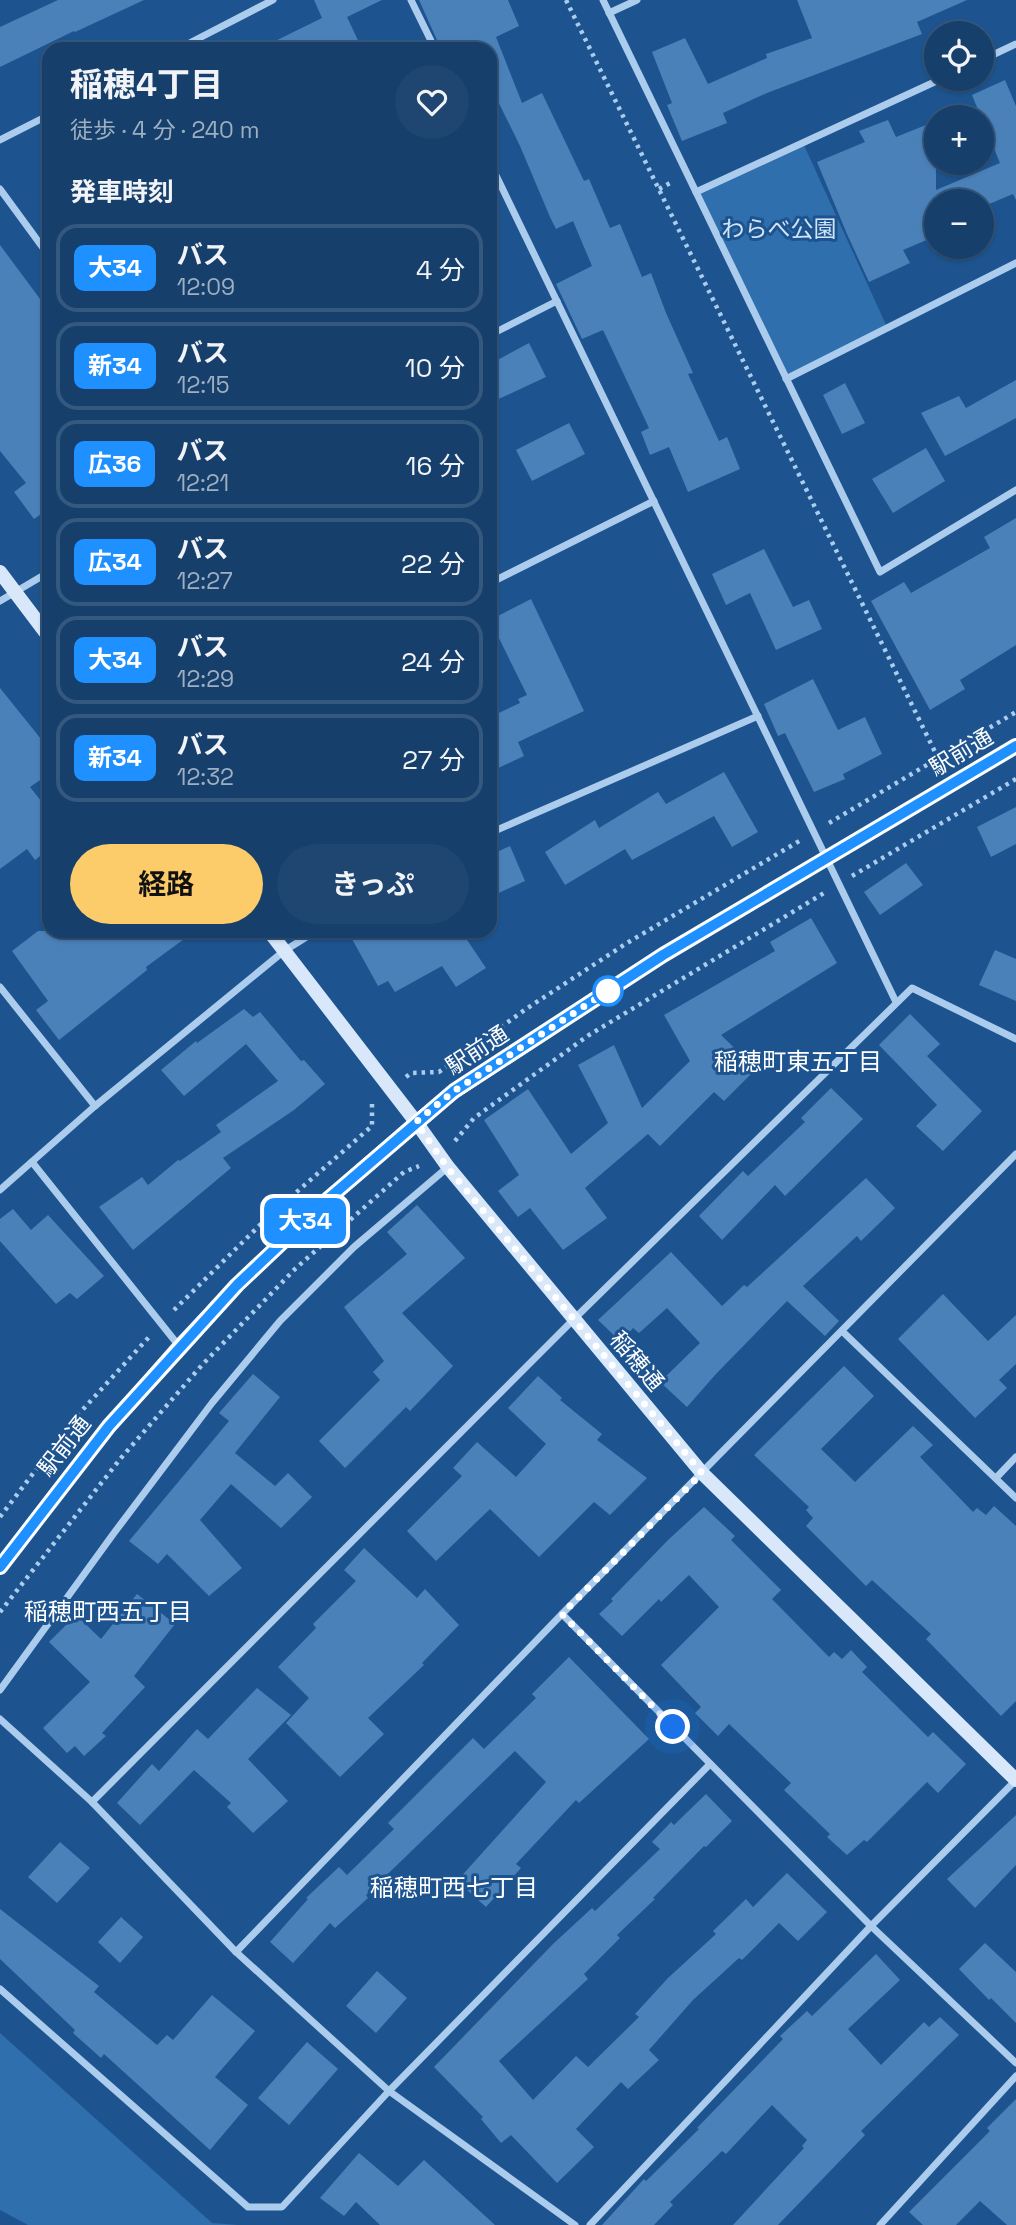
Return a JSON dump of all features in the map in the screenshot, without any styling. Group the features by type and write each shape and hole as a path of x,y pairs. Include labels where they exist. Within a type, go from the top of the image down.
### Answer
{"street":[{"path":"192,42 273,0"},
{"path":"411,0 432,42"},
{"path":"603,0 880,572 1016,490"},
{"path":"609,13 637,0"},
{"path":"994,54 1016,44"},
{"path":"696,192 924,86"},
{"path":"0,140 42,119"},
{"path":"497,177 896,1002"},
{"path":"0,189 42,246"},
{"path":"786,379 1016,263"},
{"path":"497,331 557,301"},
{"path":"497,580 654,501"},
{"path":"0,572 42,628"},
{"path":"0,601 42,576"},
{"path":"497,829 758,716"},
{"name":"駅前通","path":"0,1567 109,1426 179,1346 277,1247 454,1091 663,955 1016,746"},
{"name":"稲穂通","path":"274,938 416,1122 447,1167 702,1473 1016,1780"},
{"path":"0,1190 95,1106 284,951 305,938"},
{"path":"0,987 95,1106"},
{"path":"92,1802 573,1320 912,988 1016,1039"},
{"path":"236,1952 562,1614 1016,1154"},
{"path":"32,1162 179,1346"},
{"path":"0,1690 212,1403 280,1321 354,1247 447,1167"},
{"path":"843,1332 1016,1498"},
{"path":"996,1478 1016,1457"},
{"path":"562,1614 871,1926 1016,2063"},
{"path":"0,1719 92,1802 236,1952 389,2091 575,2225"},
{"path":"0,1989 248,2207 282,2207 389,2091 710,1764"},
{"path":"590,2225 871,1926 1016,1780"},
{"path":"880,2225 1016,2076"}],"path":[{"path":"566,0 938,758"},
{"path":"411,1073 439,1072 526,1009 627,943 1016,712"},
{"path":"458,1138 474,1118 589,1035 1016,779"},
{"path":"0,1612 121,1458 202,1365 315,1251 404,1172 426,1163"}],"green space":[{"name":"わらべ公園","path":"803,143 887,327 786,379 696,192"},
{"path":"0,2033 212,2223 238,2225 28,2225 0,2210"}],"building":[{"path":"58,0 144,0 51,42 42,42 42,47 0,67 0,27"},
{"path":"314,0 382,0 347,17 359,42 273,42 322,18"},
{"path":"419,0 508,0 519,26 496,37 522,103 542,93 584,181 589,179 610,228 620,224 642,277 651,273 693,373 688,374 719,441 727,437 740,469 688,492 669,447 650,455 641,432 649,428 603,330 582,339 556,284 592,266 573,221 556,229 497,99 497,42 438,42"},
{"path":"797,0 967,0 917,22 922,34 767,93 723,113 727,123 682,141 667,105 672,103 652,52 685,38 708,84 767,58 766,54 812,38"},
{"path":"1005,80 1016,106 1016,200 1013,194 994,202 994,189 938,189 972,175 994,175 994,166 1000,163 994,148 994,105 976,105 972,95 981,91 994,91 994,85"},
{"path":"888,120 896,137 924,126 924,175 936,175 936,189 924,189 924,241 903,250 910,263 869,282 817,162 865,142 859,131"},
{"path":"0,245 42,302 42,513 34,519 14,492 26,483 0,451"},
{"path":"529,343 546,377 497,400 497,360"},
{"path":"1016,380 1016,418 945,456 921,413 959,396 966,408"},
{"path":"845,383 865,423 842,434 823,395"},
{"path":"569,423 585,454 532,481 516,450"},
{"path":"926,448 945,481 893,513 872,479"},
{"path":"1016,518 1016,645 960,680 965,689 930,710 871,601 904,582 911,593 990,548 984,537"},
{"path":"764,549 793,607 809,600 822,629 776,650 750,593 726,605 712,574"},
{"path":"531,599 584,711 518,742 524,756 497,769 497,714 520,703 518,699 527,695 497,634 497,616"},
{"path":"813,679 838,730 865,717 882,754 843,774 845,779 814,792 785,733 778,736 764,704"},
{"path":"0,688 42,740 42,779 30,787 42,802 42,854 35,860 27,849 0,869"},
{"path":"724,772 758,832 732,847 714,816 632,860 625,849 565,885 545,852 595,820 599,828 658,792 666,804"},
{"path":"1016,807 1016,844 991,857 977,827"},
{"path":"510,846 525,881 497,894 497,852"},
{"path":"906,863 923,885 880,915 864,892"},
{"path":"811,918 837,963 721,1035 756,1069 724,1101 714,1092 660,1146 648,1134 585,1188 607,1218 563,1250 530,1208 518,1217 498,1191 519,1175 484,1120 528,1089 571,1154 608,1123 578,1065 614,1045 642,1108 690,1061 664,1015 775,951 770,942"},
{"path":"38,931 42,931 42,938 185,938 146,967 147,970 59,1040 36,1010 48,1001 12,951"},
{"path":"466,938 486,968 456,987 442,966 395,992 388,981 378,986 352,939"},
{"path":"995,950 1016,959 1016,1001 979,985"},
{"path":"244,1009 253,1017 260,1012 301,1061 304,1060 325,1084 294,1110 223,1158 231,1168 133,1250 99,1207 142,1177 148,1185 178,1160 221,1132 216,1125 278,1081 246,1044 184,1096 161,1070 196,1041 197,1043"},
{"path":"910,1014 940,1044 927,1056 982,1111 943,1151 916,1126 937,1105 879,1045"},
{"path":"831,1088 863,1119 785,1196 775,1185 722,1240 699,1216 743,1171 748,1176 805,1122 801,1118"},
{"path":"866,1178 895,1208 861,1241 857,1236 803,1286 839,1321 825,1336 787,1301 687,1407 660,1382 700,1343 667,1308 639,1333 633,1328 621,1342 598,1320 671,1252 722,1306 744,1285 747,1287"},
{"path":"417,1205 465,1258 402,1313 453,1366 410,1411 406,1407 345,1468 319,1441 380,1380 373,1372 384,1361 344,1307 407,1254 387,1232"},
{"path":"13,1209 31,1230 48,1215 104,1276 77,1299 70,1293 56,1304 0,1241 0,1219"},
{"path":"943,1294 988,1341 1016,1315 1016,1364 999,1380 1007,1388 975,1418 898,1339"},
{"path":"844,1366 874,1396 821,1449 855,1482 913,1426 933,1445 920,1457 973,1512 977,1508 986,1515 994,1506 1016,1526 1016,1701 1001,1716 926,1639 931,1634 872,1580 866,1586 806,1526 813,1518 806,1510 809,1507 754,1455"},
{"path":"253,1374 280,1397 235,1453 275,1486 288,1473 312,1497 281,1528 231,1484 200,1520 242,1568 209,1596 167,1554 158,1564 129,1541 229,1421 219,1413"},
{"path":"538,1376 562,1398 560,1400 602,1434 597,1440 647,1478 610,1515 594,1502 539,1557 490,1509 436,1561 407,1531 462,1476 453,1468 477,1442 516,1477 546,1444 508,1408"},
{"path":"704,1507 735,1536 731,1540 781,1590 772,1599 829,1657 834,1652 842,1659 851,1650 867,1667 862,1672 928,1737 933,1732 966,1764 938,1793 927,1782 867,1842 864,1840 847,1855 827,1837 830,1834 784,1790 791,1783 729,1724 718,1736 695,1713 701,1707 661,1665 719,1607 689,1575 661,1602 659,1599 622,1636 599,1614 668,1540"},
{"path":"364,1548 417,1598 425,1589 459,1625 422,1663 424,1665 368,1718 384,1734 340,1777 286,1723 309,1698 278,1667 316,1628 313,1624 356,1581 344,1570"},
{"path":"137,1594 175,1624 134,1676 145,1687 102,1733 106,1736 84,1756 75,1746 67,1753 43,1728 90,1682 49,1642 76,1615 101,1639"},
{"path":"569,1657 649,1739 579,1803 576,1800 516,1864 521,1868 486,1907 457,1881 546,1782 515,1751 366,1895 368,1898 335,1928 330,1923 293,1963 270,1942 308,1899 306,1898 339,1867 347,1875 394,1829 388,1823 473,1738 484,1749 536,1698 532,1694"},
{"path":"257,1688 291,1715 248,1759 288,1801 253,1833 227,1807 231,1803 194,1770 140,1825 117,1803 152,1764 159,1771 197,1729 208,1739"},
{"path":"706,1794 732,1821 617,1935 620,1938 584,1974 588,1979 499,2061 533,2100 576,2056 588,2067 639,2017 635,2014 668,1978 716,1934 713,1931 746,1899 753,1907 787,1873 827,1912 798,1941 779,1923 742,1960 739,1958 693,2000 649,2050 659,2060 628,2089 621,2082 576,2129 594,2147 557,2183 511,2135 501,2143 481,2119 483,2117 434,2067 553,1944 592,1908 595,1911 660,1849 652,1842 671,1822 674,1825"},
{"path":"1016,1815 1016,1865 975,1908 947,1879"},
{"path":"60,1842 90,1868 57,1903 28,1877"},
{"path":"0,1909 99,1986 94,1992 157,2045 167,2035 173,2040 212,1995 255,2031 215,2077 248,2105 210,2150 104,2054 101,2058 73,2033 75,2030 0,1959"},
{"path":"121,1917 143,1937 120,1963 98,1942"},
{"path":"985,1943 1016,1972 1016,2023 959,1969"},
{"path":"876,1954 900,1980 848,2029 881,2065 924,2022 929,2027 940,2017 959,2035 861,2131 865,2135 778,2225 733,2225 804,2148 802,2146 807,2140 772,2105 726,2154 722,2151 670,2202 673,2205 654,2225 602,2225 644,2179 646,2181 699,2129 697,2128 783,2039 780,2036 807,2011 812,2016"},
{"path":"377,1971 407,1998 376,2033 346,2006"},
{"path":"307,2042 338,2069 289,2125 258,2098"},
{"path":"1016,2099 1016,2225 1007,2225 980,2201 956,2225 923,2225 909,2212 990,2131 987,2128"},
{"path":"359,2153 398,2186 424,2160 495,2225 380,2225 356,2202 344,2216 320,2198"}],"bus line":[{"name":"大34","path":"0,1567 109,1426 237,1285 328,1199 454,1091 663,955 1016,746"}],"district":[{"name":"稲穂町東五丁目","path":"798,1062"},
{"name":"稲穂町西五丁目","path":"108,1612"},
{"name":"稲穂町西七丁目","path":"454,1888"}],"route":[{"path":"608,991 617,985 454,1091 416,1122 447,1167 702,1473 562,1614 673,1727"}]}
